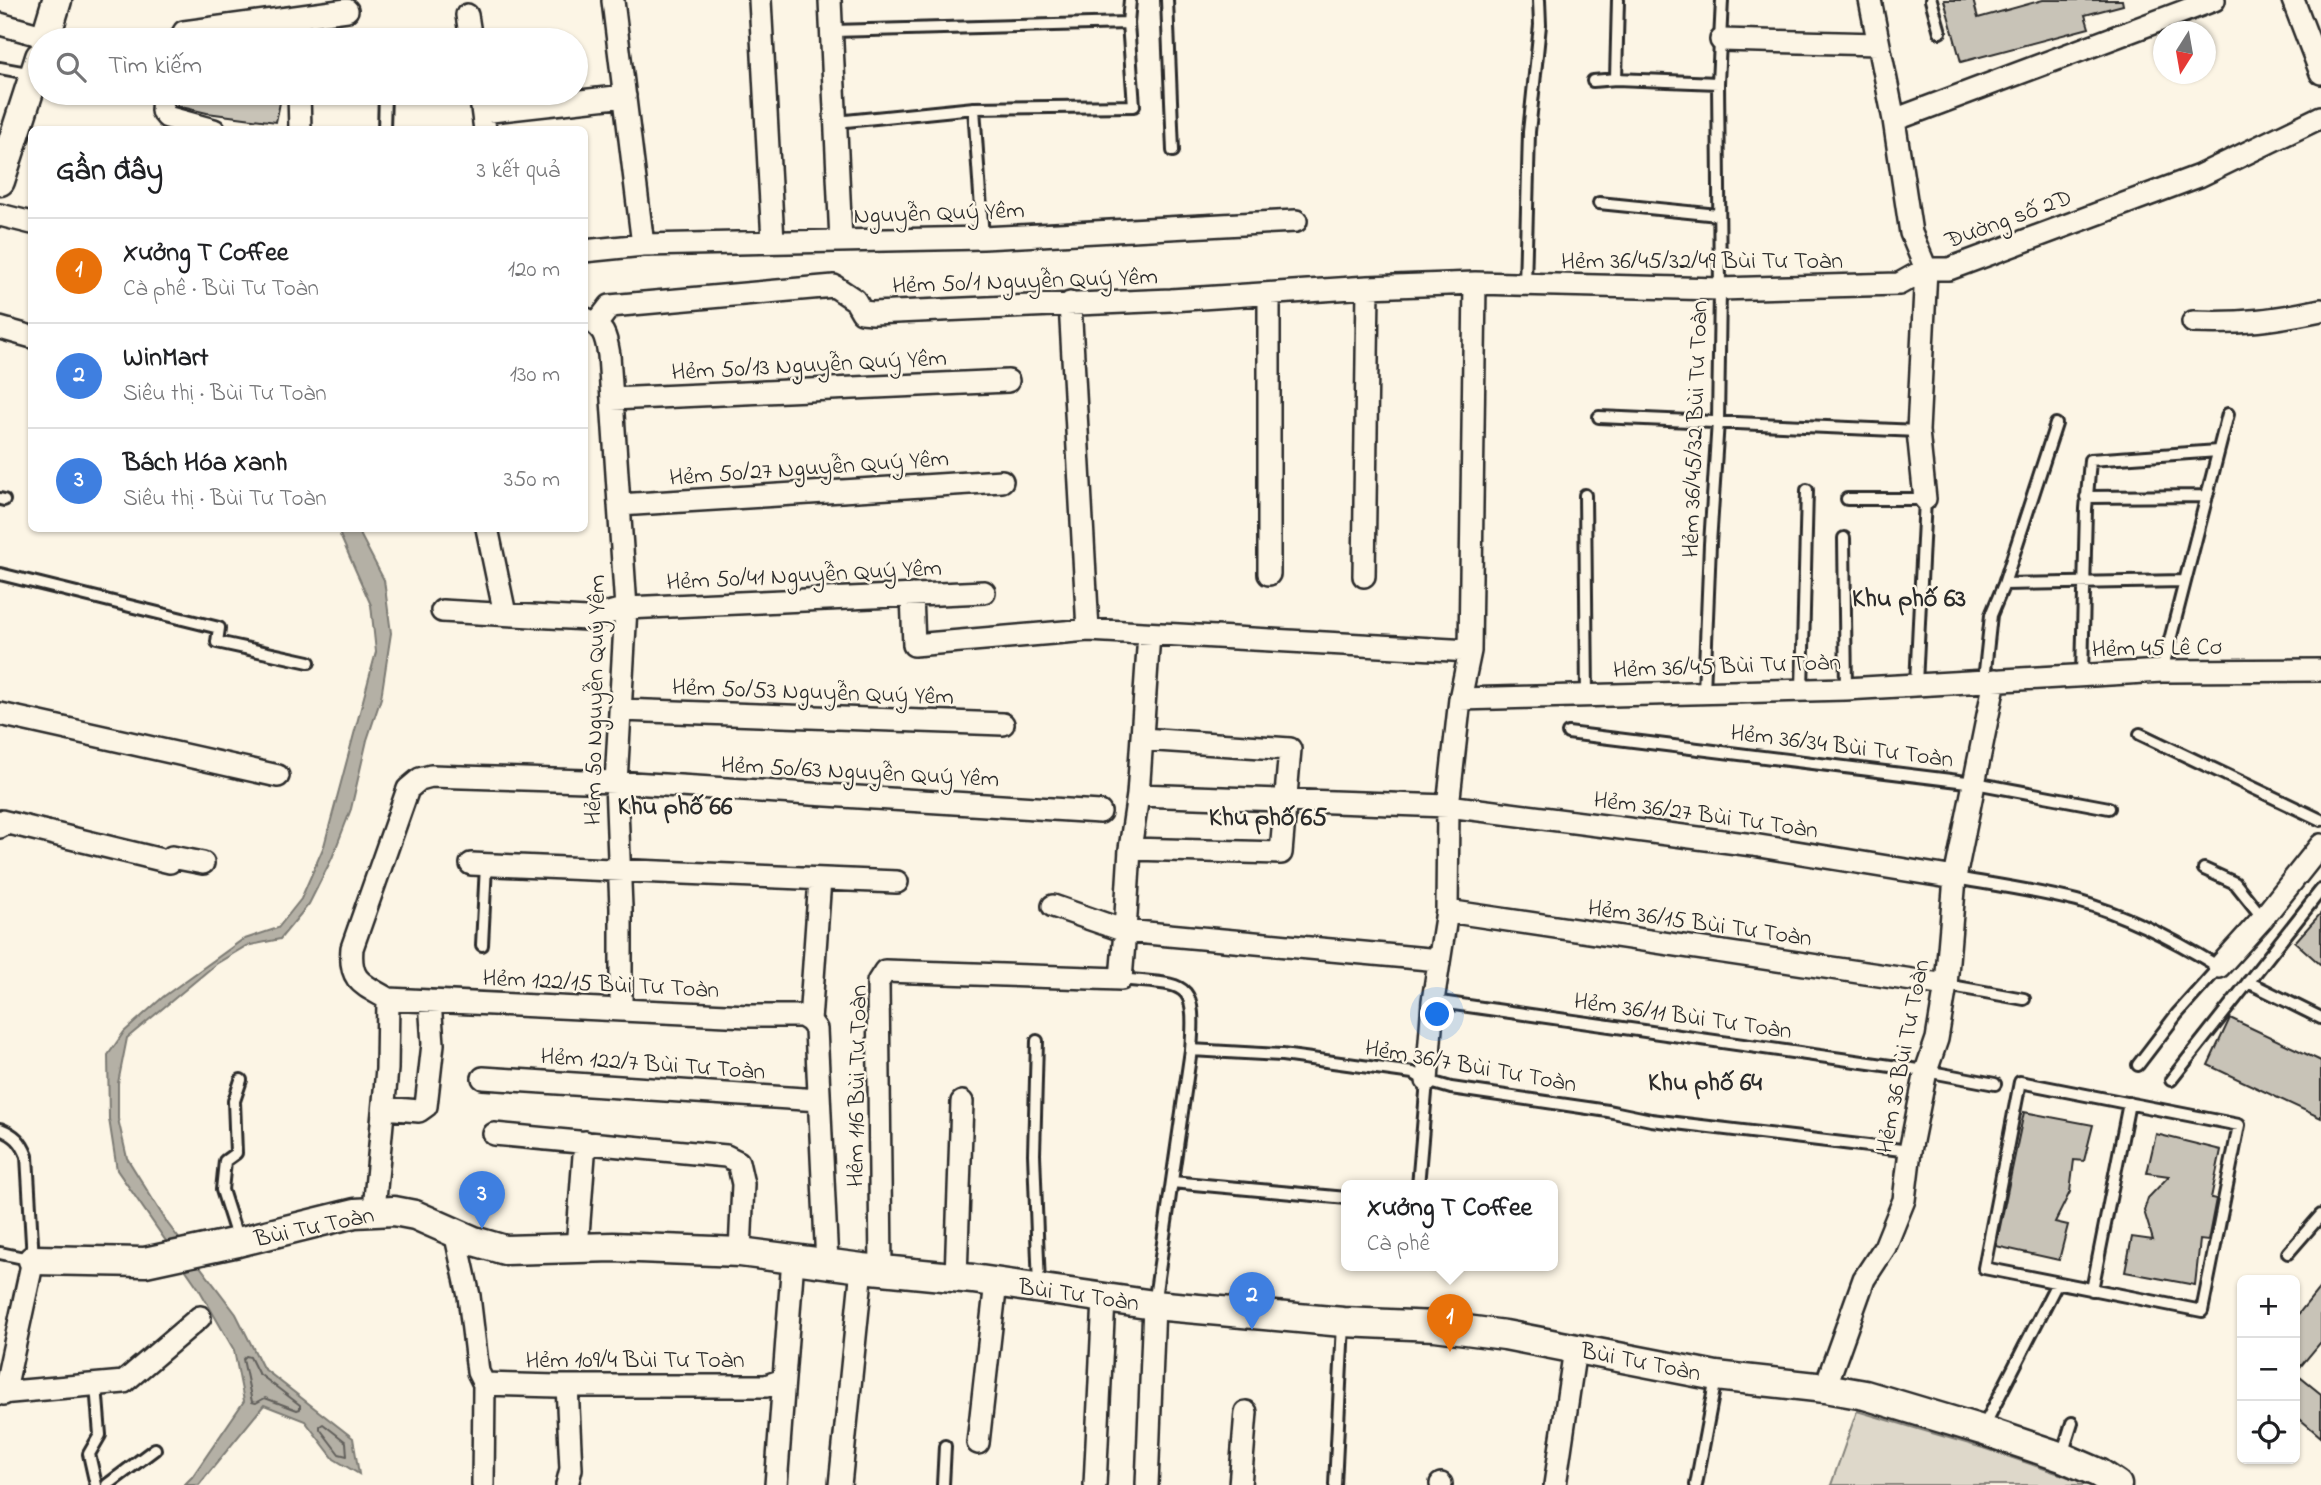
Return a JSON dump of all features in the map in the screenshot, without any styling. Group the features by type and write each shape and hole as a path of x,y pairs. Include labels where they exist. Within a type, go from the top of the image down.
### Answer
{"street":[{"path":"50,28 57,0"},
{"path":"760,0 773,241"},
{"path":"830,0 841,241"},
{"name":"Đường số 2D","path":"1870,0 1894,120 1911,233 1926,269 1949,269 2199,176 2321,117"},
{"path":"1894,120 2214,0"},
{"path":"2293,0 2321,73"},
{"path":"613,1 643,244"},
{"path":"214,28 347,10"},
{"path":"467,15 469,28"},
{"path":"295,17 295,28"},
{"path":"0,24 28,40"},
{"path":"1721,40 1878,44"},
{"path":"588,100 625,96"},
{"path":"0,181 28,99"},
{"path":"162,105 162,111 167,117 200,126"},
{"path":"299,105 300,126"},
{"path":"483,112 545,105"},
{"path":"0,215 28,222"},
{"name":"Nguyễn Quý Yêm","path":"588,251 643,244 984,238 1296,221"},
{"path":"1925,499 1918,431 1926,269"},
{"name":"Hẻm 36/45/32/49 Bùi Tư Toàn","path":"1475,283 1720,289 1899,284 1926,269"},
{"path":"1426,1081 1433,1001 1447,911 1448,806 1460,699 1470,651 1475,283"},
{"name":"Hẻm 50/1 Nguyễn Quý Yêm","path":"591,321 610,306 834,286 855,300 862,312 873,313 1475,283"},
{"path":"1364,576 1368,287"},
{"path":"1269,294 1269,574"},
{"path":"1070,303 1088,630"},
{"path":"2193,321 2235,324 2270,321 2321,310"},
{"name":"Hẻm 50 Nguyễn Quý Yêm","path":"591,321 607,339 625,608 616,782 621,1010"},
{"path":"0,328 28,336"},
{"name":"Hẻm 50/13 Nguyễn Quý Yêm","path":"612,399 1008,381"},
{"name":"Hẻm 50/27 Nguyễn Quý Yêm","path":"619,505 1002,481"},
{"path":"488,532 505,614"},
{"name":"Hẻm 50/41 Nguyễn Quý Yêm","path":"442,611 587,619 625,608 984,592"},
{"path":"912,595 914,645 1088,630 1470,651"},
{"path":"1121,979 1149,634"},
{"name":"Hẻm 45 Lê Cơ","path":"1990,680 2162,671 2321,670"},
{"name":"Hẻm 36/45 Bùi Tư Toàn","path":"1460,699 1846,689 1990,680"},
{"name":"Hẻm 36 Bùi Tư Toàn","path":"1825,1388 1864,1279 1885,1247 1904,1200 1910,1150 1926,1071 1937,1039 1946,985 1955,878 1975,783 1990,680"},
{"name":"Hẻm 50/53 Nguyễn Quý Yêm","path":"621,710 1003,724"},
{"path":"0,714 278,776"},
{"path":"1130,849 1281,853 1290,749 1142,739"},
{"name":"Hẻm 50/63 Nguyễn Quý Yêm","path":"388,999 356,979 350,965 352,948 408,789 420,779 431,776 616,782 1100,811"},
{"name":"Hẻm 36/27 Bùi Tư Toàn","path":"1138,795 1448,806 1753,845 1955,878"},
{"path":"0,827 1,821 170,862 172,857 202,863"},
{"path":"2219,967 2263,918 2321,845"},
{"path":"479,864 897,882"},
{"path":"820,879 810,1021 816,1029 827,1264"},
{"path":"1053,905 1125,931 1439,960"},
{"name":"Hẻm 36/15 Bùi Tư Toàn","path":"1447,911 1946,985"},
{"name":"Hẻm 116 Bùi Tư Toàn","path":"872,1269 878,982 885,971 1121,979"},
{"path":"374,1210 384,1108 388,999"},
{"name":"Hẻm 122/15 Bùi Tư Toàn","path":"388,999 802,1016 810,1021"},
{"path":"384,1108 419,1111 426,1106 433,1044 430,1001"},
{"name":"Hẻm 122/7 Bùi Tư Toàn","path":"483,1078 819,1100"},
{"path":"956,1277 962,1102"},
{"path":"494,1133 726,1156 738,1162 741,1172 740,1252"},
{"path":"577,1248 585,1142"},
{"name":"Bùi Tư Toàn","path":"33,1260 127,1262 166,1259 374,1210 415,1215 489,1247 505,1250 652,1248 740,1252 996,1282 1154,1305 1343,1322 1469,1329 1716,1376 1865,1395 2062,1457 2099,1473 2117,1485"},
{"path":"455,1232 468,1296 478,1372 484,1384 483,1485"},
{"path":"776,1485 793,1259"},
{"path":"33,1260 2,1394 124,1382 200,1317"},
{"path":"840,1485 872,1269"},
{"path":"978,1443 996,1282"},
{"path":"1095,1485 1104,1299"},
{"path":"1147,1485 1154,1305"},
{"path":"1555,1485 1576,1349"},
{"name":"Hẻm 109/4 Bùi Tư Toàn","path":"484,1384 766,1386 783,1380"},
{"path":"567,1386 571,1469 567,1485"},
{"path":"1240,1485 1245,1412"}],"lane":[{"path":"836,122 974,108 1134,106 1128,23 1130,0"},
{"path":"1167,0 1173,151"},
{"path":"1525,286 1529,132 1540,25 1539,0"},
{"path":"1615,79 1618,0"},
{"name":"Hẻm 36/45/32 Bùi Tư Toàn","path":"1704,692 1718,421 1718,83 1722,0"},
{"path":"1931,0 1940,32"},
{"path":"833,31 1128,23"},
{"path":"0,68 28,57"},
{"path":"1593,81 1615,79 1718,83"},
{"path":"384,126 385,105"},
{"path":"974,108 984,238"},
{"path":"1599,204 1718,215"},
{"path":"2162,671 2228,414"},
{"path":"1599,417 1918,431"},
{"path":"1990,680 1992,615 2056,424"},
{"path":"2082,675 2090,460 2218,451"},
{"path":"1802,690 1807,489"},
{"path":"1585,495 1587,695"},
{"path":"2087,498 2207,496"},
{"path":"1847,499 1925,499 1916,684"},
{"path":"1844,538 1846,689"},
{"path":"0,574 219,628 217,642 309,663"},
{"path":"2004,584 2185,582"},
{"name":"Hẻm 36/34 Bùi Tư Toàn","path":"1568,733 1975,783 2109,808"},
{"path":"2140,734 2321,820"},
{"path":"479,864 482,945"},
{"path":"2204,869 2235,883 2263,918"},
{"path":"1955,878 2077,901 2116,914 2181,944 2219,967 2177,1014 2138,1065"},
{"path":"2171,1080 2321,890"},
{"path":"1121,979 1176,985 1191,999 1194,1020 1154,1305"},
{"path":"2248,982 2321,1018"},
{"path":"1946,985 2024,999"},
{"name":"Hẻm 36/11 Bùi Tư Toàn","path":"1433,1001 1926,1071 1995,1084"},
{"path":"1037,1041 1034,1154 1039,1288"},
{"name":"Hẻm 36/7 Bùi Tư Toàn","path":"1191,1050 1282,1055 1413,1073 1426,1081 1451,1088 1651,1120 1910,1150"},
{"path":"234,1243 222,1190 225,1161 236,1153 234,1101 241,1080"},
{"path":"1418,1180 1426,1081"},
{"path":"2020,1082 2129,1103 2239,1125 2202,1311 1984,1268 2020,1082"},
{"path":"2092,1290 2129,1103"},
{"path":"0,1129 13,1134 22,1143 27,1156 33,1260 0,1253"},
{"path":"1171,1182 1341,1197"},
{"path":"2288,1253 2321,1215"},
{"path":"1982,1430 2057,1283"},
{"path":"1335,1485 1343,1322"},
{"path":"1696,1485 1716,1376"},
{"path":"96,1385 100,1435 89,1454 96,1485"},
{"path":"2062,1457 2072,1423"},
{"path":"943,1485 945,1446"},
{"path":"107,1485 155,1449"}],"shaded area":[{"path":"1857,1411 1983,1448 2092,1485 1831,1485"}],"water":[{"path":"340,532 360,532 384,580 391,633 381,698 367,740 351,809 332,858 309,904 280,939 246,946 216,964 127,1038 118,1083 118,1119 127,1158 168,1224 236,1314 263,1368 353,1438 359,1474 334,1459 305,1421 264,1405 199,1485 184,1485 244,1401 234,1350 199,1289 117,1170 109,1119 108,1055 124,1032 163,997 242,940 278,928 301,899 324,846 376,652 371,605"}],"building":[{"path":"1944,0 1973,0 1978,18 2043,0 2122,0 2123,5 2085,15 2089,28 1961,62"},
{"path":"280,105 276,122 207,113 177,106"},
{"path":"2321,913 2321,965 2295,942"},
{"path":"2230,1018 2321,1061 2321,1118 2208,1065"},
{"path":"2024,1112 2093,1125 2084,1161 2074,1160 2070,1192 2055,1222 2068,1225 2059,1260 1996,1246"},
{"path":"2156,1134 2221,1150 2211,1198 2216,1199 2208,1241 2200,1240 2195,1285 2125,1272 2132,1237 2153,1240 2144,1211 2148,1198 2169,1176 2147,1173"},
{"path":"2321,1286 2321,1342 2300,1367 2300,1312"},
{"path":"2300,1377 2321,1394 2321,1437 2300,1419"}],"place":[{"name":"Bách Hóa Xanh","path":"482,1229"},
{"name":"WinMart","path":"1252,1330"},
{"name":"Xưởng T Coffee","path":"1450,1352"}],"district":[{"name":"Khu phố 63","path":"1909,597"},
{"name":"Khu phố 66","path":"675,805"},
{"name":"Khu phố 65","path":"1268,816"},
{"name":"Khu phố 64","path":"1705,1081"}]}
